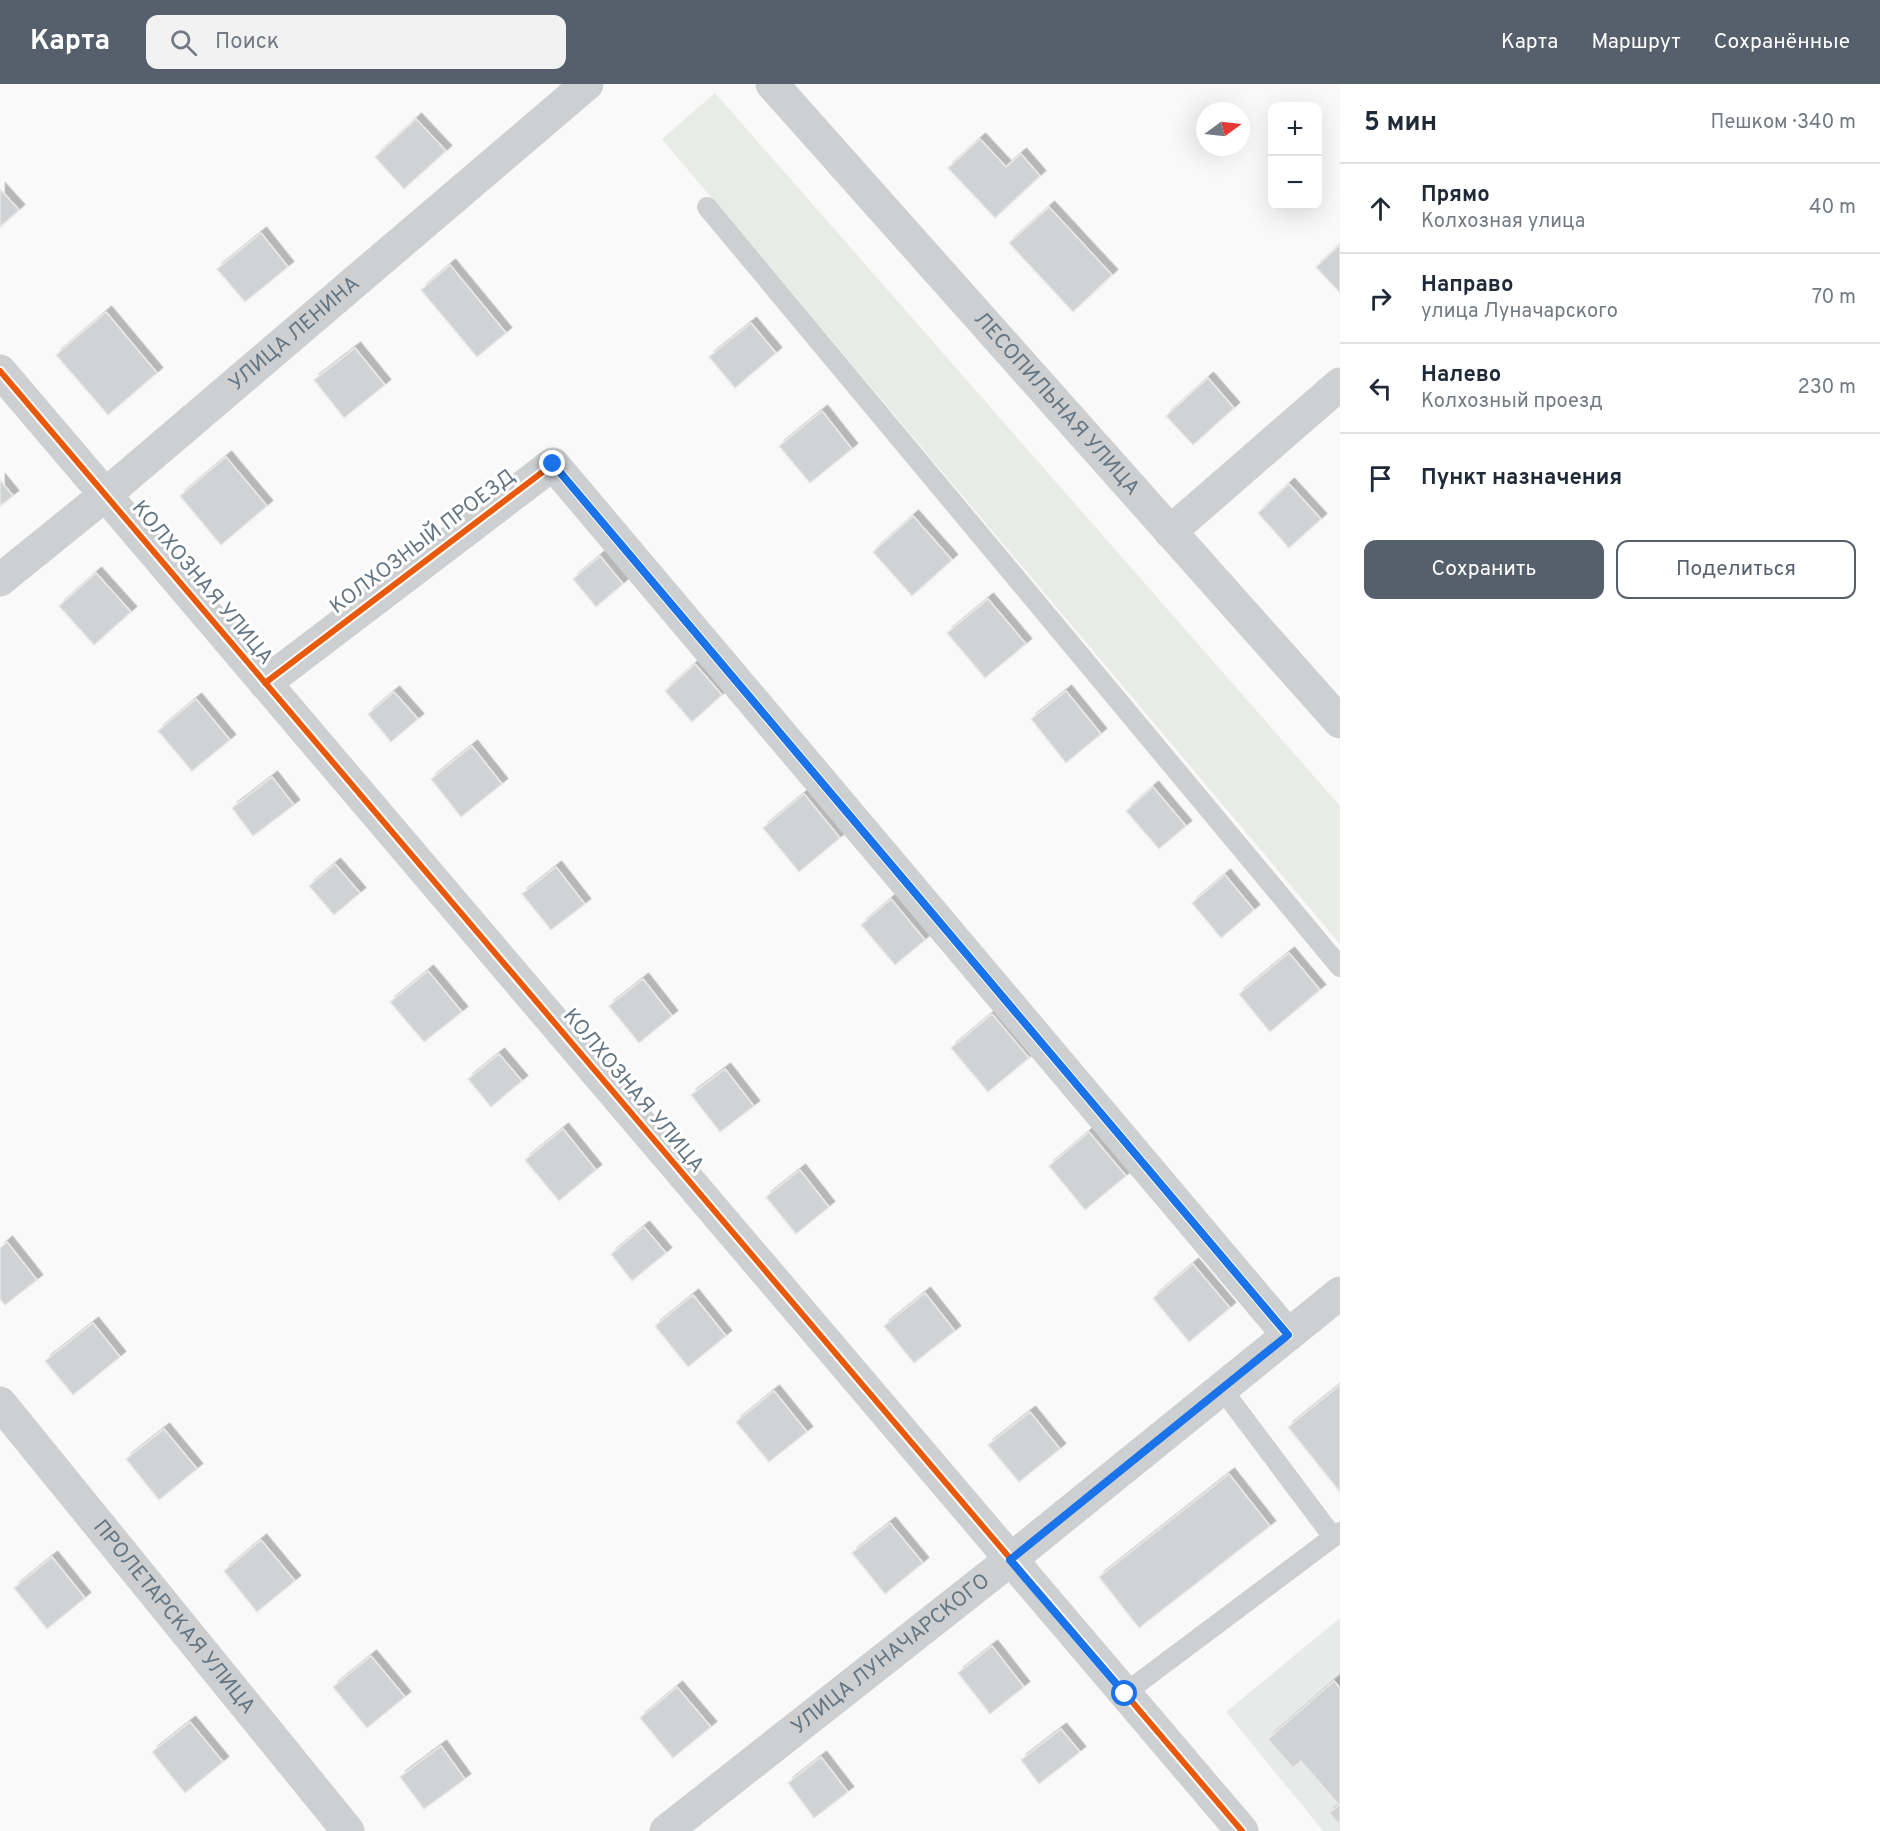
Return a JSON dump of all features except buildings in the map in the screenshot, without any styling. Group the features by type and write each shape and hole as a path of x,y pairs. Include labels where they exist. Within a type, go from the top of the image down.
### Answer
{"street":[{"name":"УЛИЦА ЛЕНИНА","path":"0,580 105,495 587,84"},
{"name":"ЛЕСОПИЛЬНАЯ УЛИЦА","path":"772,84 1340,722"},
{"name":"КОЛХОЗНАЯ УЛИЦА","path":"0,371 1242,1831"},
{"path":"1170,532 1340,384"},
{"name":"КОЛХОЗНЫЙ ПРОЕЗД","path":"265,683 553,464 1288,1335"},
{"name":"УЛИЦА ЛУНАЧАРСКОГО","path":"666,1831 1010,1560 1340,1293"},
{"name":"ПРОЛЕТАРСКАЯ УЛИЦА","path":"0,1403 348,1831"}],"lane":[{"path":"707,207 1340,967"},
{"path":"1125,1694 1337,1535 1222,1389"}],"shaded area":[{"path":"715,93 1340,806 1340,944 662,139"},
{"path":"1340,1618 1340,1831 1323,1831 1226,1712"}],"cycle path":[{"path":"0,371 1242,1831"},
{"path":"265,683 553,464 1288,1335"}],"route":[{"path":"553,464 1288,1335 1010,1560 1125,1694"}]}
